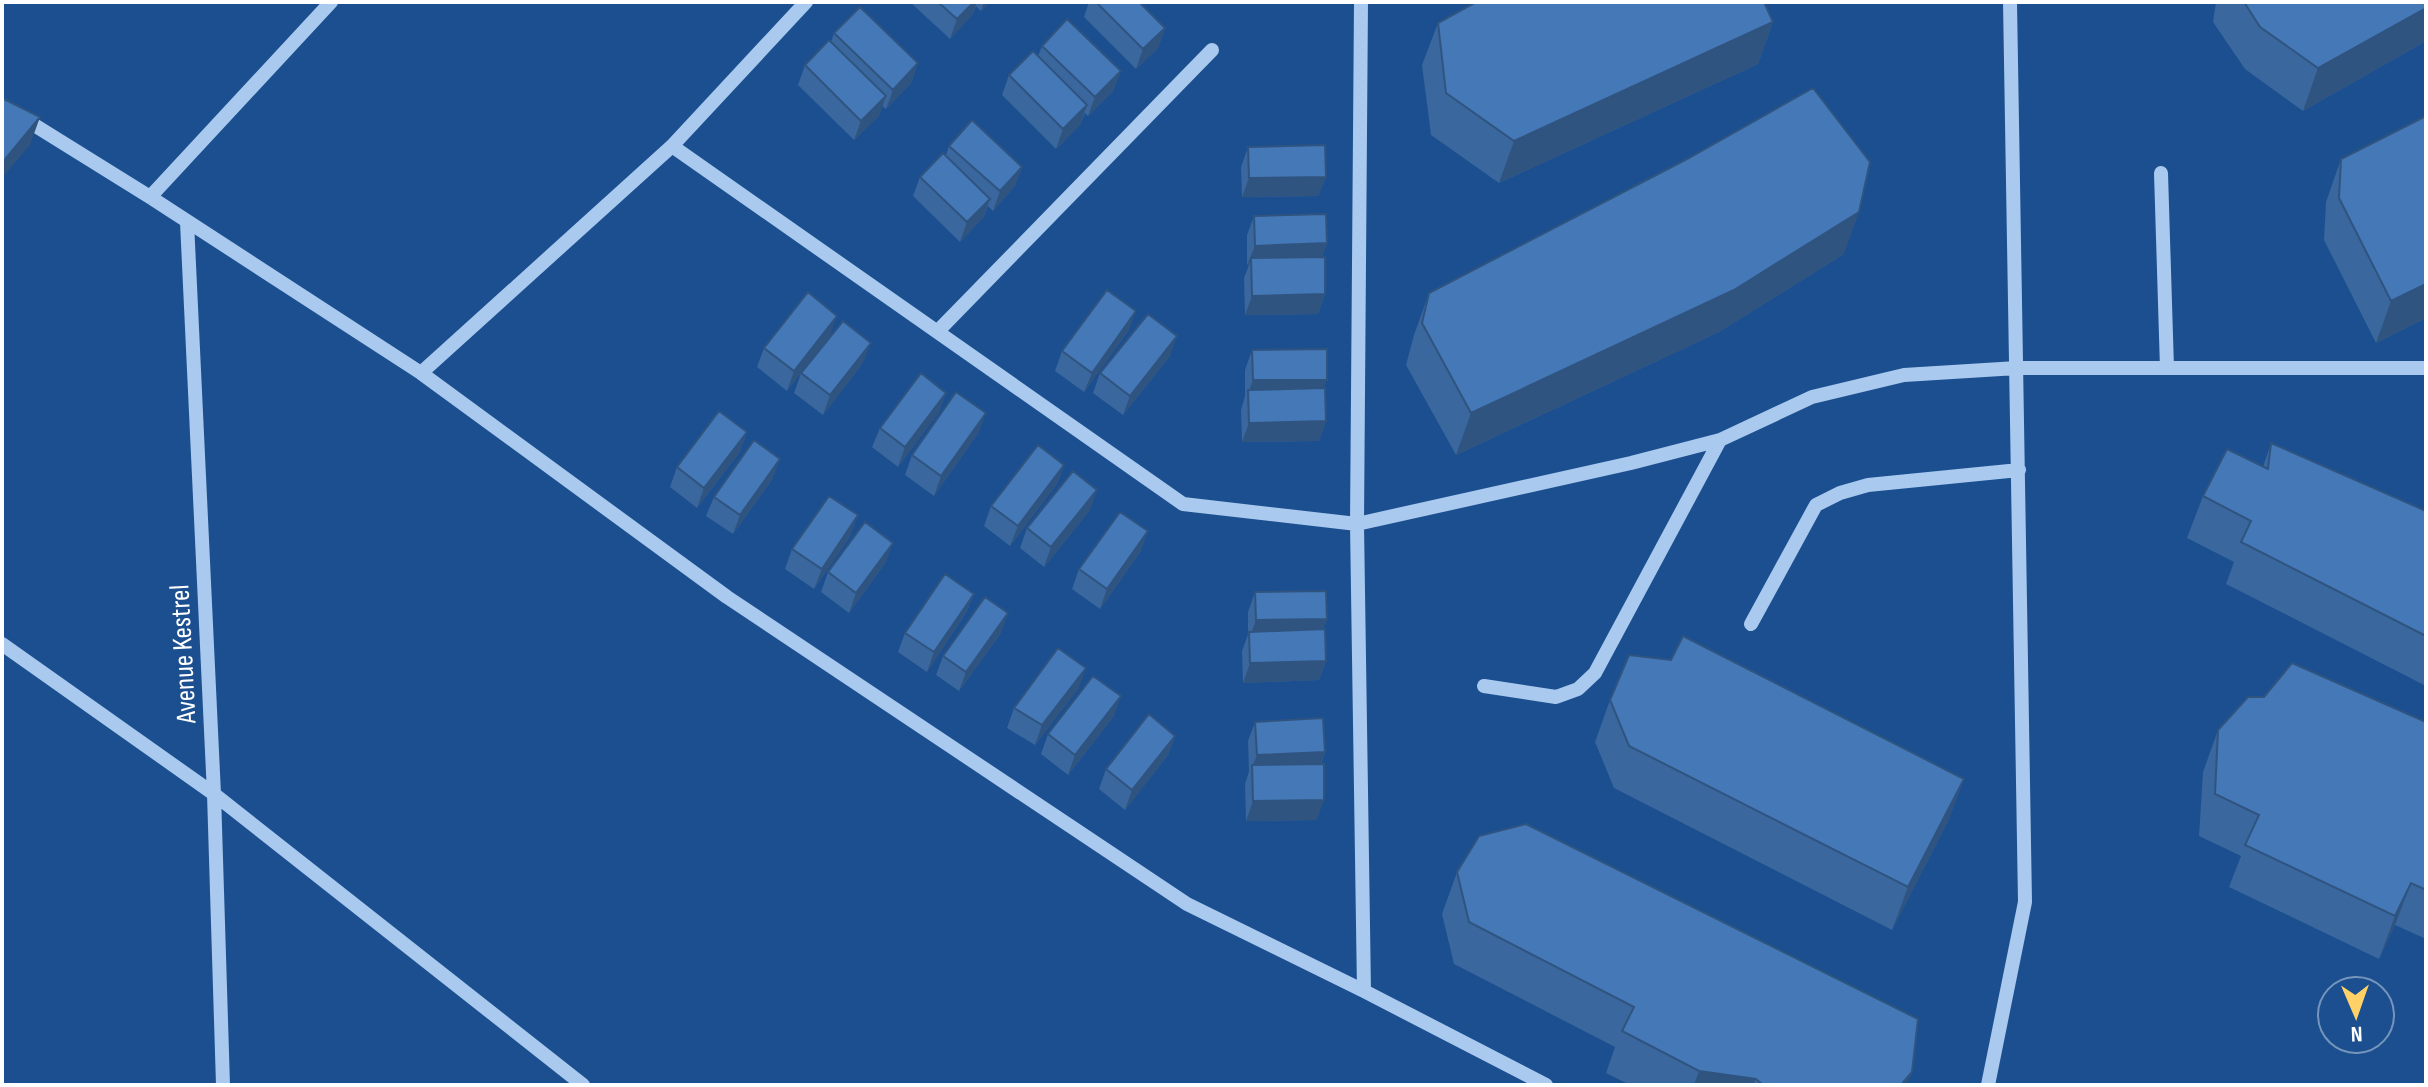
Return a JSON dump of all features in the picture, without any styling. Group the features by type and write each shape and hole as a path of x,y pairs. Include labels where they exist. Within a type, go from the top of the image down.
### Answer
{"street":[{"path":"150,197 331,2"},
{"path":"421,373 672,146 806,2"},
{"path":"1361,2 1357,524 1364,991"},
{"path":"1988,1085 2025,902 2010,2"},
{"path":"938,331 1212,50"},
{"path":"2,105 421,373 727,597 1187,904 1546,1085"},
{"path":"672,146 1183,504 1357,524 1720,440 1812,397 1904,375 2017,368 2426,368"},
{"path":"2161,173 2167,368"},
{"name":"Avenue Kestrel","path":"187,222 214,794 223,1085"},
{"path":"1484,686 1556,697 1578,689 1595,673 1720,440"},
{"path":"1751,624 1816,505 1840,493 1868,485 2019,470"},
{"path":"2,644 214,794 583,1085"}],"building":[{"path":"938,2 974,2 957,19"},
{"path":"1096,2 1139,2 1165,28 1143,49"},
{"path":"1476,2 1764,2 1773,22 1514,141 1446,93 1438,23"},
{"path":"2244,2 2426,2 2426,8 2318,68 2260,27"},
{"path":"860,7 918,63 893,90 834,33"},
{"path":"1067,19 1121,71 1095,97 1042,46"},
{"path":"829,40 886,96 861,121 805,65"},
{"path":"1033,51 1087,105 1063,129 1009,75"},
{"path":"1813,88 1870,162 1859,212 1734,290 1471,413 1422,323 1429,293 1687,159"},
{"path":"2,98 40,117 2,163"},
{"path":"2426,116 2426,284 2391,301 2339,198 2341,159"},
{"path":"972,120 1022,167 1000,191 949,146"},
{"path":"1325,145 1326,177 1249,178 1248,147"},
{"path":"943,153 990,199 967,222 920,177"},
{"path":"1326,214 1327,243 1255,246 1254,216"},
{"path":"1325,257 1325,294 1252,296 1251,258"},
{"path":"1107,290 1136,311 1092,373 1062,351"},
{"path":"808,292 837,316 794,371 764,348"},
{"path":"1148,314 1177,336 1130,396 1100,373"},
{"path":"843,321 871,343 830,395 801,373"},
{"path":"1327,349 1327,380 1253,380 1252,350"},
{"path":"921,373 946,393 905,447 880,428"},
{"path":"1325,388 1326,421 1249,423 1248,390"},
{"path":"956,392 986,413 941,476 912,455"},
{"path":"719,411 747,432 704,488 677,467"},
{"path":"754,440 780,459 740,515 714,497"},
{"path":"2271,443 2426,511 2426,636 2241,542 2251,521 2203,496 2227,449 2268,469"},
{"path":"1038,445 1064,465 1018,526 991,506"},
{"path":"1073,471 1097,490 1051,547 1027,528"},
{"path":"829,496 858,515 822,569 792,549"},
{"path":"1120,512 1148,531 1107,589 1079,569"},
{"path":"865,522 893,543 856,593 828,572"},
{"path":"945,574 974,594 934,652 905,633"},
{"path":"1326,591 1327,619 1256,620 1255,592"},
{"path":"985,597 1008,613 966,672 943,656"},
{"path":"1325,629 1326,661 1250,663 1249,632"},
{"path":"1683,636 1964,779 1908,887 1629,746 1610,700 1629,655 1671,660"},
{"path":"1058,648 1086,668 1042,725 1014,708"},
{"path":"2292,663 2426,722 2426,890 2411,883 2395,916 2245,845 2259,815 2215,794 2218,730 2248,697 2264,697"},
{"path":"1093,676 1121,696 1075,755 1048,734"},
{"path":"1149,714 1175,736 1132,790 1106,769"},
{"path":"1323,718 1325,752 1257,755 1255,722"},
{"path":"1324,764 1324,800 1253,801 1252,765"},
{"path":"1526,824 1918,1019 1912,1072 1901,1085 1763,1085 1756,1079 1699,1071 1622,1031 1634,1007 1469,922 1457,872 1479,836"}]}
